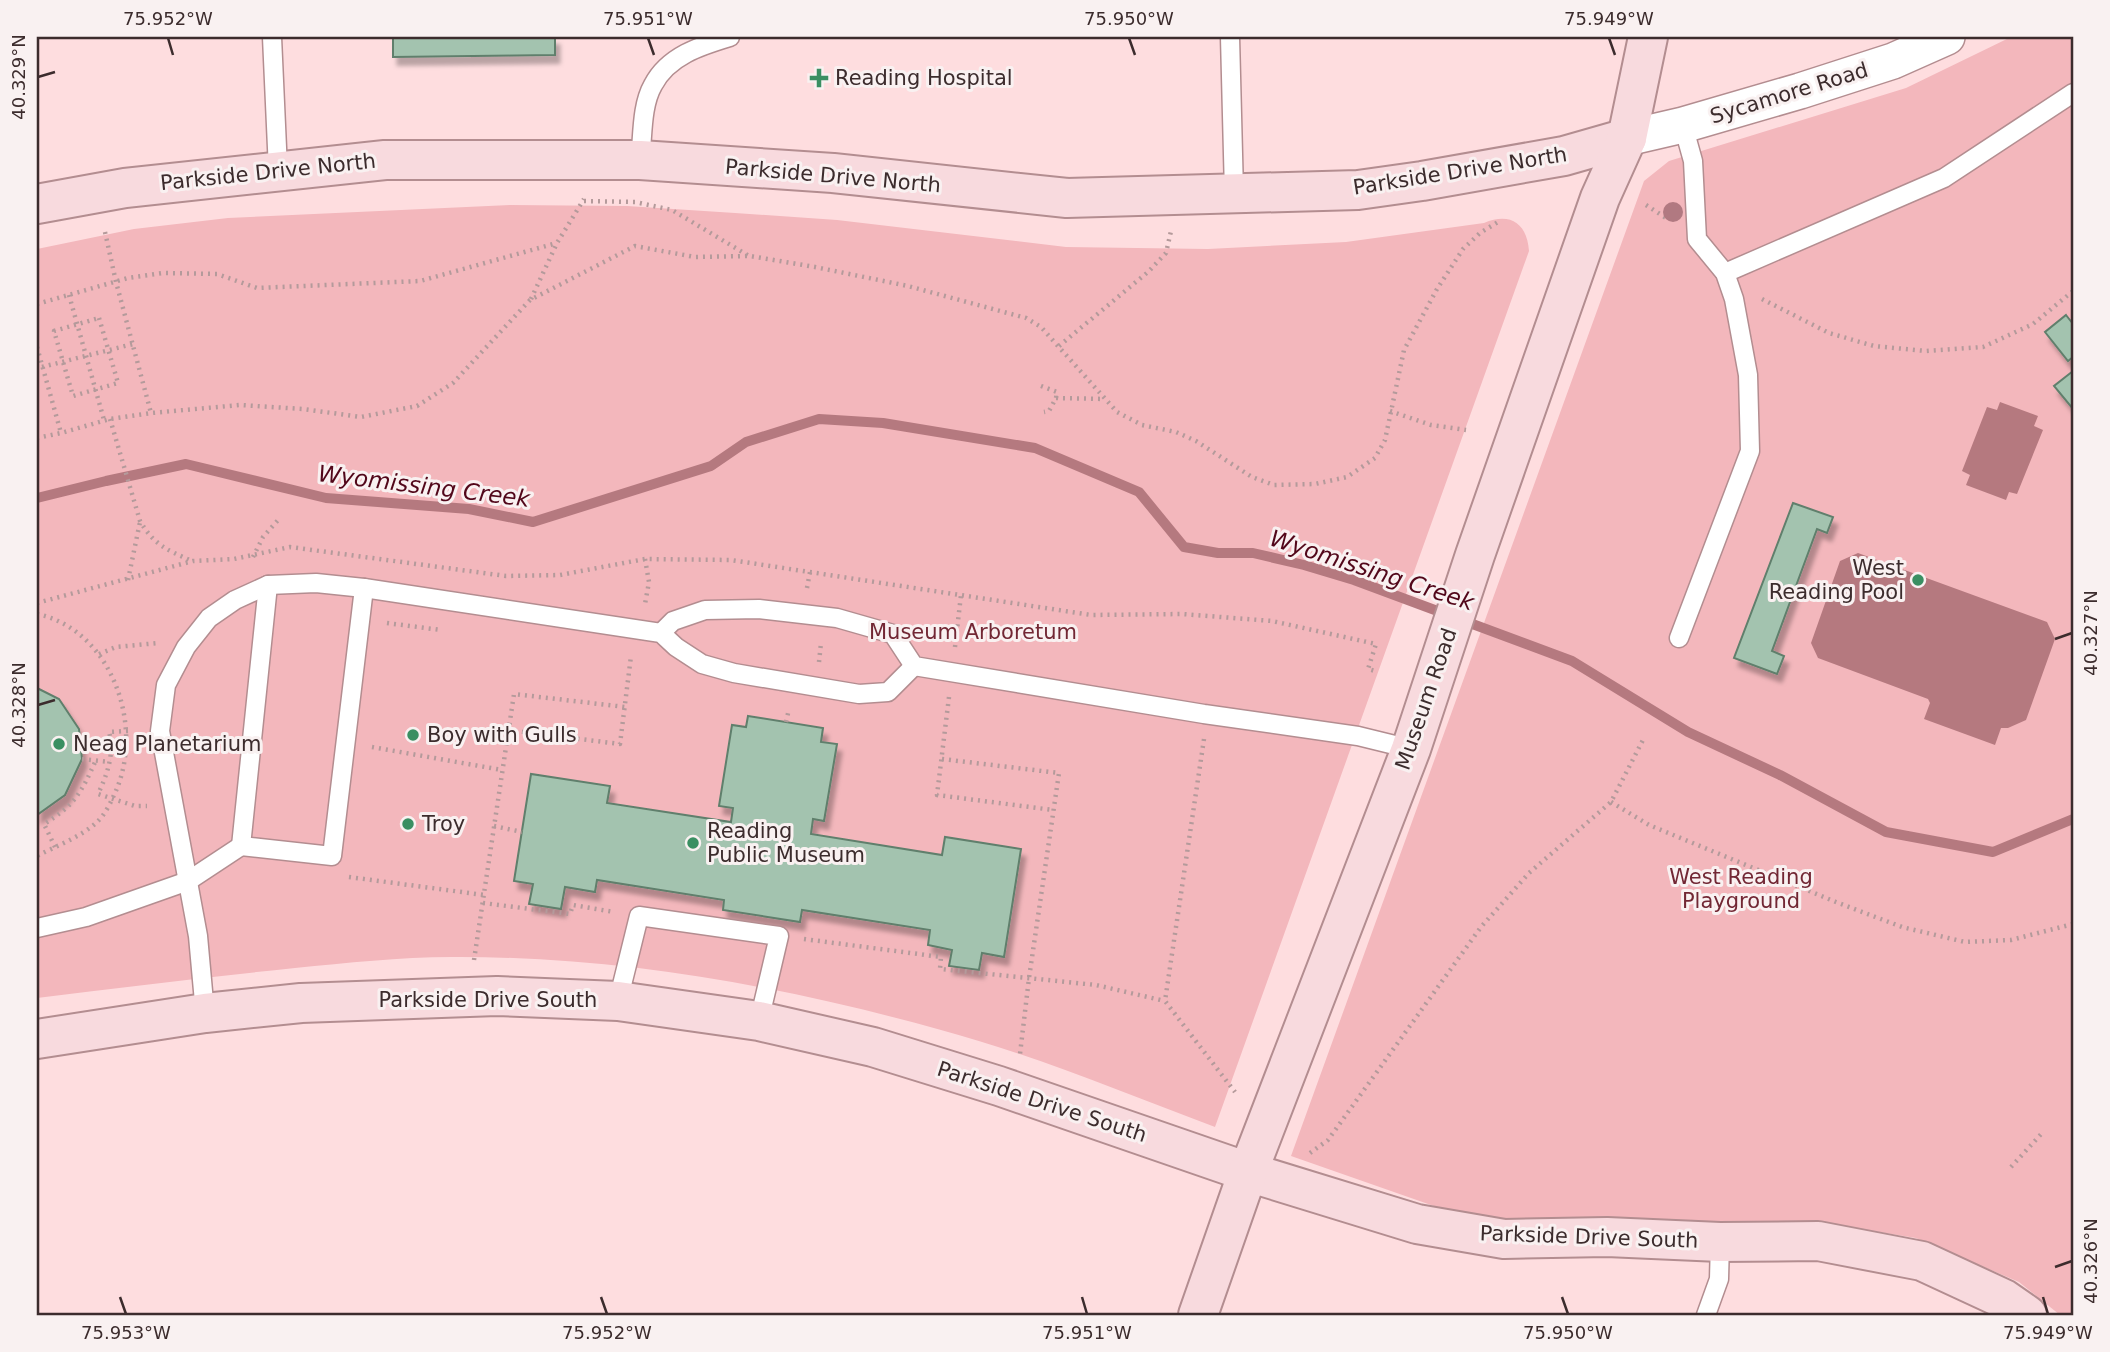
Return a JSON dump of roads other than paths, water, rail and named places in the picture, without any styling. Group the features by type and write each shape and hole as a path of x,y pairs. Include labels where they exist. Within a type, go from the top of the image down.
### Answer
{"street":[{"name":"Museum Road","path":"1198,1315 1248,1172 1410,749 1600,198 1627,138 1648,37"},
{"name":"Sycamore Road","path":"1627,138 1683,125 1800,91 1893,61 1947,37"},
{"name":"Parkside Drive North","path":"39,196 385,160 640,160 834,173 1067,198 1358,190 1564,156 1627,138"},
{"name":"Parkside Drive South","path":"37,1039 205,1013 301,1003 484,996 618,1000 759,1021 873,1047 999,1086 1248,1172 1417,1224 1504,1239 1606,1237 1720,1242 1818,1241 1922,1261 2004,1299 2027,1315"}],"lane":[{"path":"272,37 278,170"},
{"path":"640,160 646,103 652,85 666,67 687,52 730,37"},
{"path":"1230,37 1234,193"},
{"path":"1725,273 1944,178 2073,93"},
{"path":"1679,638 1750,451 1748,375 1734,299 1725,273 1697,239 1693,161 1683,125"},
{"path":"205,1013 198,936 160,731 166,685 186,647 209,618 234,600 268,586 316,583 364,588 661,633 676,647 702,664 734,673 859,694 888,692 914,666"},
{"path":"241,846 268,586"},
{"path":"37,928 86,917 188,881 241,846 332,856 364,588"},
{"path":"661,633 673,621 705,610 759,609 826,617 893,634 914,666 1358,736 1410,749"},
{"path":"618,1000 639,916 779,936 759,1021"},
{"path":"1706,1315 1719,1279 1720,1242"}],"waterway":[{"name":"Wyomissing Creek","path":"37,498 186,464 326,498 469,509 533,522 711,466 746,442 819,419 883,423 1035,448 1139,492 1184,547 1218,553 1253,553 1304,565 1354,580 1572,661 1688,732 1780,775 1886,832 1993,852 2073,819"}],"place":[{"name":"Reading Hospital","path":"819,78"},
{"name":"West Reading Pool","path":"1918,580"},
{"name":"Boy with Gulls","path":"413,735"},
{"name":"Neag Planetarium","path":"59,744"},
{"name":"Troy","path":"408,824"},
{"name":"Reading Public Museum","path":"693,843"}],"park label":[{"name":"Museum Arboretum","path":"973,632"},
{"name":"West Reading Playground","path":"1741,889"}]}
